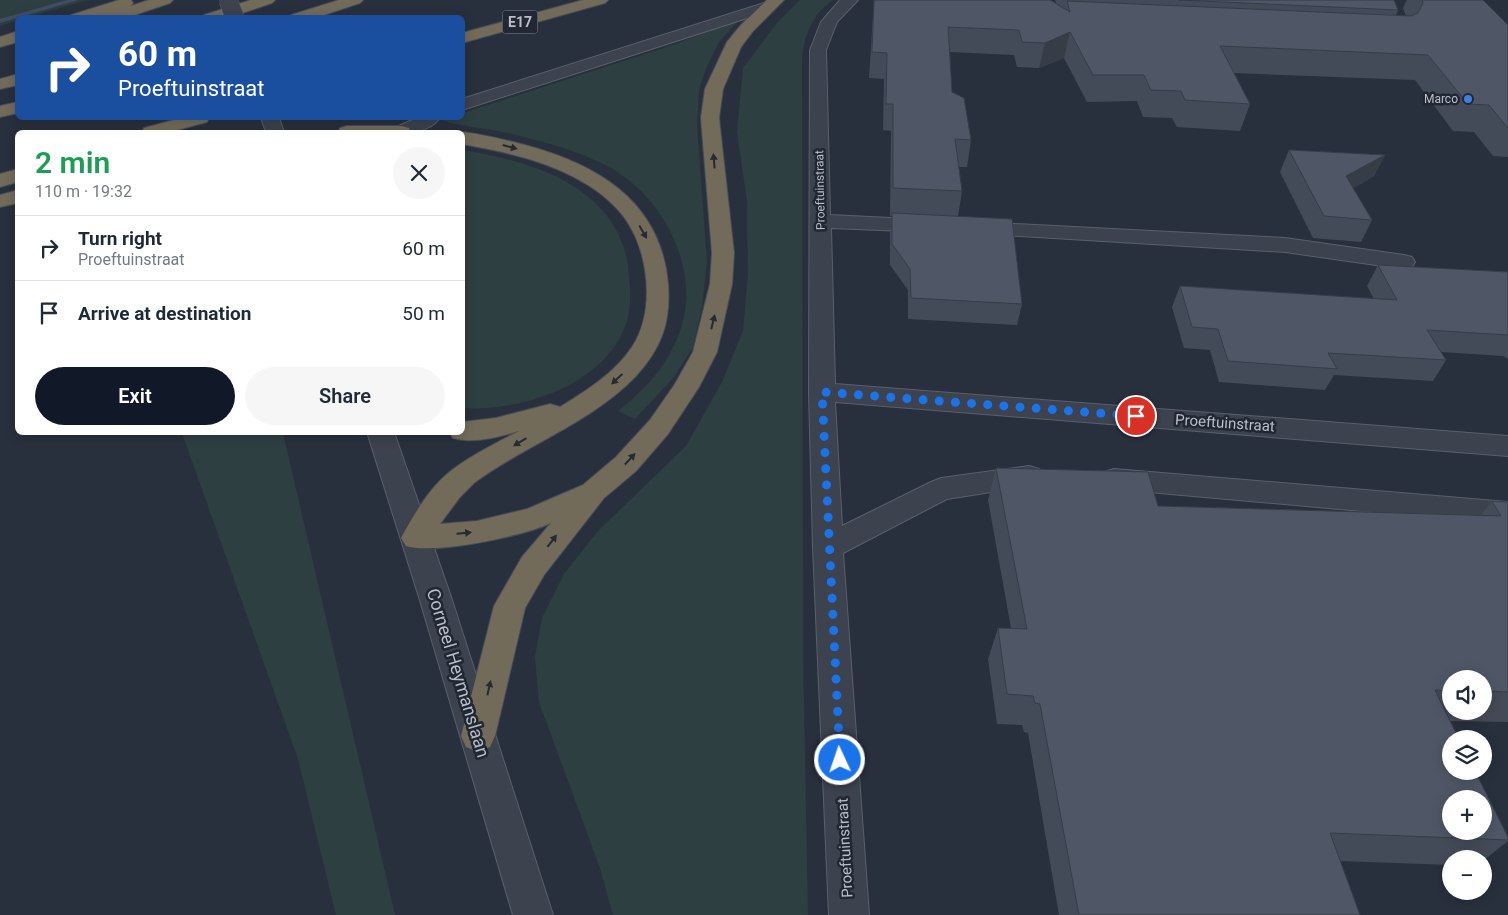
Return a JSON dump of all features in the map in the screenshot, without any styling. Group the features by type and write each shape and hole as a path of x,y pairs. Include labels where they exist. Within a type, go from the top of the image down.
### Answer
{"highway":[{"path":"86,15 134,0"},
{"path":"118,15 165,0"},
{"path":"220,15 267,0"},
{"path":"307,15 354,0"},
{"name":"E17","path":"465,37 600,0"},
{"path":"478,736 510,606 533,566 594,491 626,464 659,427 686,388 705,352 721,284 723,253 710,118 714,89 732,46 771,3"},
{"path":"0,42 15,37"},
{"path":"0,50 15,46"},
{"path":"0,84 15,80"},
{"path":"0,112 15,108"},
{"path":"158,130 193,120"},
{"path":"416,538 440,499 464,476 592,400 617,379 638,356 653,330 658,300 656,269 647,239 632,213 606,187 578,169 542,156 499,144 465,138"},
{"path":"0,180 15,176"},
{"path":"0,201 15,197"},
{"path":"465,431 478,431 513,424 592,400"},
{"path":"416,538 477,532 532,519 594,491"}],"street":[{"path":"228,0 233,15"},
{"name":"Proeftuinstraat","path":"849,915 828,546 822,392 818,50 825,26 840,7 850,0"},
{"path":"465,104 771,3"},
{"path":"406,130 426,120"},
{"path":"820,221 1285,245 1404,262"},
{"name":"Proeftuinstraat","path":"822,392 1508,446"},
{"name":"Corneel Heymanslaan","path":"381,435 416,538 533,915"},
{"path":"828,546 941,489 1056,474"},
{"path":"1085,477 1508,513"}],"shaded area":[{"path":"0,0 87,0 35,15 15,15 15,21 0,26"},
{"path":"800,0 833,0 819,12 810,27 804,44 802,62 803,656 808,915 613,915 600,868 539,702 535,657 542,618 564,574 598,531 686,446 722,382 743,331 748,274 747,201 737,132 743,68 777,23"},
{"path":"728,21 737,22 719,42 707,66 699,89 697,126 707,262 702,307 693,347 674,377 635,419 618,411 645,387 666,361 677,339 684,315 686,290 683,265 675,241 663,218 648,198 629,181 595,160 537,140 441,120 465,120 465,112 676,44 712,30"},
{"path":"465,150 533,167 566,182 595,203 615,227 620,237 626,256 630,283 629,310 624,329 613,349 597,366 578,380 532,400 485,408 465,408"},
{"path":"183,435 283,435 395,915 336,915 298,759"}],"building":[{"path":"874,0 1050,0 1070,12 1067,1 1411,16 1418,13 1423,3 1422,0 1483,0 1508,25 1508,128 1489,105 1468,104 1428,55 1220,46 1250,104 1185,100 1181,91 1151,90 1144,75 1093,75 1070,32 1045,43 1022,42 1019,30 948,27 952,92 964,98 971,140 955,139 962,191 893,188 893,104 886,104 887,53 872,52"},
{"path":"1179,0 1394,0 1398,10"},
{"path":"1289,150 1385,155 1346,176 1372,220 1324,216"},
{"path":"892,213 1012,219 1022,304 911,298 910,269 892,244"},
{"path":"1378,265 1508,272 1508,335 1427,330 1446,360 1328,353 1337,369 1228,361 1218,329 1192,327 1180,286 1397,300"},
{"path":"996,468 1148,472 1158,506 1501,516 1492,501 1508,502 1508,692 1492,691 1492,670 1442,670 1442,690 1435,690 1442,704 1442,720 1450,720 1455,730 1442,730 1442,780 1480,780 1484,790 1442,790 1442,837 1330,833 1360,915 1079,915 1040,704 1035,703 1033,696 1007,694 998,628 1027,629"},
{"path":"1492,805 1508,837 1508,840 1492,839"}],"waterway":[{"path":"21,15 75,0"},
{"path":"0,21 15,17"}],"place":[{"name":"Marco","path":"1468,99"}],"route":[{"path":"840,760 828,546 822,392 1136,416"}]}
